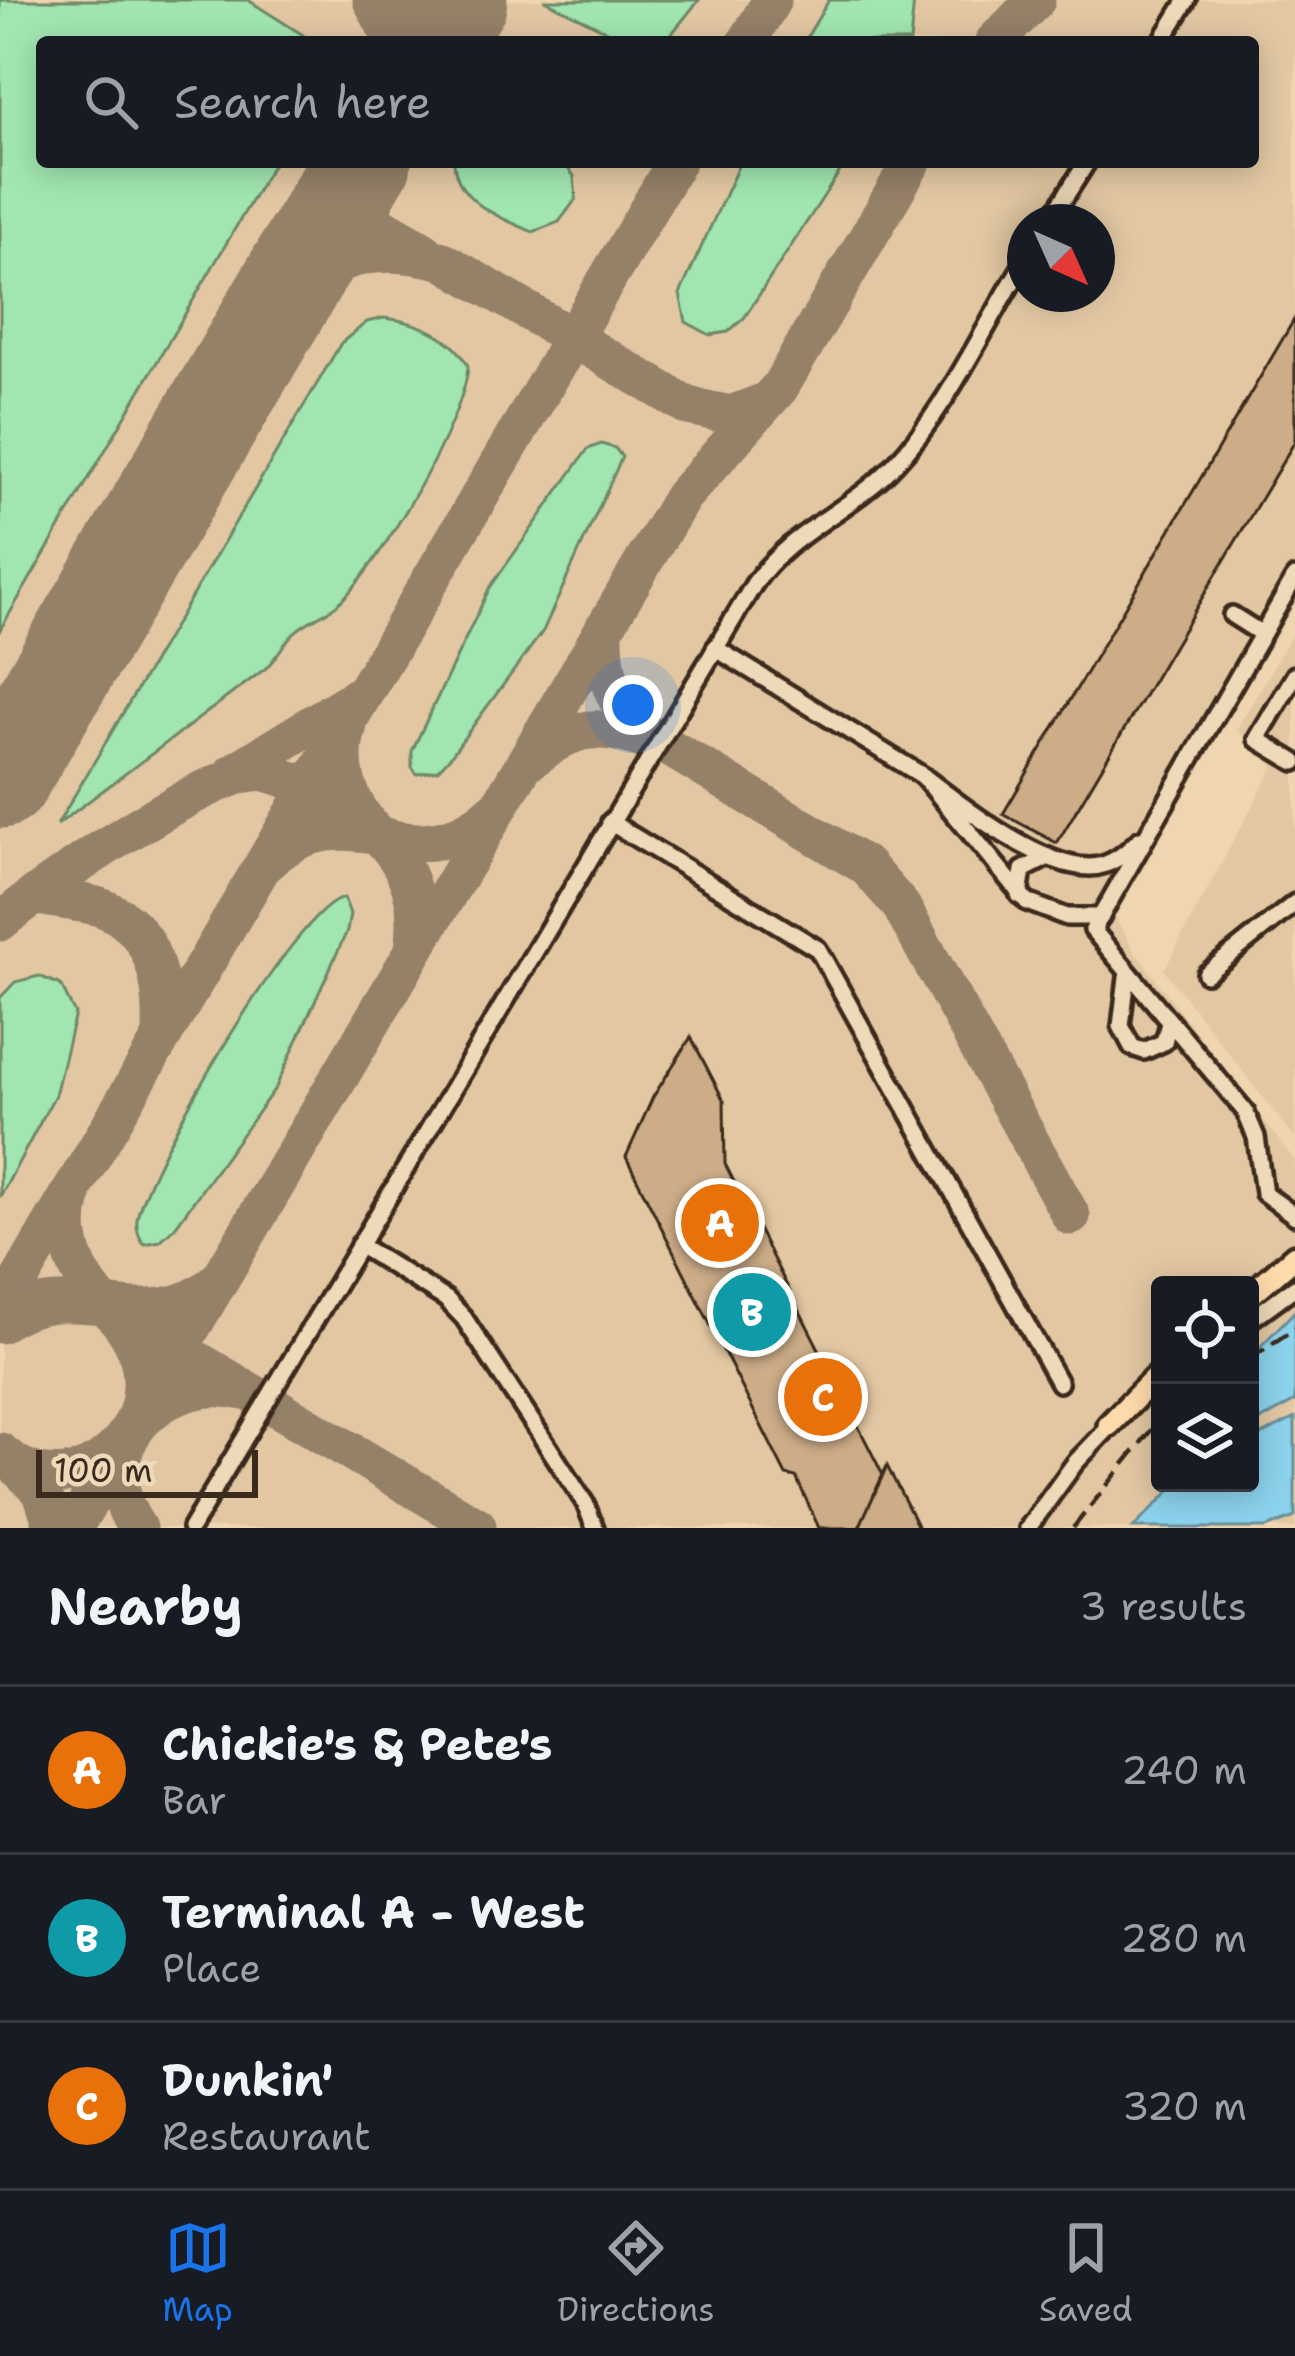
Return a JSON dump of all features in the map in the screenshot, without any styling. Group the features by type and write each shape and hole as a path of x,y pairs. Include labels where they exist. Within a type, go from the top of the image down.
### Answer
{"highway":[{"path":"1259,1287 1295,1256"},
{"path":"1109,1425 1151,1382"}],"street":[{"path":"1165,36 1186,0"},
{"path":"1060,204 1083,168"},
{"path":"191,1528 763,571 880,480 910,447 1007,290"},
{"path":"1295,577 1093,930 1245,1112 1256,1137 1264,1193 1295,1216"},
{"path":"1232,615 1262,634"},
{"path":"716,648 1048,856 1100,866 1142,838"},
{"path":"1295,675 1257,739 1295,762"},
{"path":"923,776 1019,895 1047,913 1101,917"},
{"path":"610,822 818,949 1059,1383"},
{"path":"1019,895 1023,870 1048,856"},
{"path":"1206,974 1295,903"},
{"path":"1126,974 1121,1026 1132,1047 1144,1051 1165,1042 1169,1023"},
{"path":"359,1245 446,1299 464,1318 596,1528"},
{"path":"1259,1313 1295,1287"},
{"path":"1028,1528 1109,1425 1151,1394"}],"shaded area":[{"path":"0,0 1295,0 1295,604 1113,913 1135,952 1295,1161 1295,1528 0,1528"},
{"path":"1295,629 1295,1139 1164,970 1274,766 1236,730"}],"green space":[{"path":"0,0 248,0 305,36 36,36 36,168 270,168 0,630"},
{"path":"544,0 699,0 670,36 617,36"},
{"path":"829,0 914,0 911,36 808,36"},
{"path":"455,168 568,168 574,176 576,199 559,222 533,232 482,207"},
{"path":"737,168 842,168 744,318 728,332 710,335 686,322 680,294"},
{"path":"384,318 432,332 453,346 468,366 453,420 398,524 341,601 295,632 266,668 57,825 341,343 367,322"},
{"path":"601,444 615,448 622,457 543,631 450,757 438,770 417,774 412,768 412,751 489,589 588,449"},
{"path":"344,898 350,914 347,931 276,1087 175,1227 160,1241 144,1244 137,1223 147,1191 194,1096 294,943 322,911"},
{"path":"39,976 61,985 75,1014 55,1095 0,1197 0,998 15,982"}],"water":[{"path":"1295,1311 1295,1401 1259,1422 1259,1384 1259,1348"},
{"path":"1295,1418 1295,1517 1266,1528 1133,1528 1169,1492 1259,1492 1259,1436"}],"building":[{"path":"1295,318 1295,441 1057,843 1003,814"},
{"path":"691,1037 724,1101 725,1164 883,1475 859,1528 819,1528 796,1477 786,1475 626,1157 653,1097"},
{"path":"887,1466 908,1507 918,1528 859,1528"}],"taxiway":[{"path":"372,0 391,36"},
{"path":"385,0 453,36"},
{"path":"751,36 772,0"},
{"path":"1000,36 1036,0"},
{"path":"0,1313 672,168"},
{"path":"73,1528 682,497 780,387 908,168"},
{"path":"339,202 423,250"},
{"path":"279,307 334,265 374,254 419,256 443,261 688,406 731,415 765,402"},
{"path":"604,628 610,681 637,728 866,866 901,906 1071,1216"},
{"path":"233,773 356,697"},
{"path":"348,725 343,755 347,784 359,811 378,835 410,842 440,840 468,830 494,811"},
{"path":"531,760 562,739 589,730 617,732 653,743"},
{"path":"0,922 130,831 209,787 242,775 265,772 294,782 378,835"},
{"path":"267,863 292,844 318,834 378,835 399,860 411,887 414,949"},
{"path":"34,895 100,907 134,928 153,959 158,978 162,1035"},
{"path":"72,1197 68,1227 73,1256 105,1306 477,1526"},
{"path":"0,1324 27,1309 54,1303 166,1307 193,1298 218,1280"},
{"path":"0,1452 32,1471 65,1474 95,1464 119,1444 136,1416 142,1383 135,1348 113,1314"},
{"path":"137,1528 123,1499 120,1471 126,1446 139,1423 160,1405 185,1393 213,1388 244,1391"},
{"path":"10,1460 42,1492 54,1528"}],"runway":[{"path":"436,36 458,0"},
{"path":"0,779 358,168"}],"railway":[{"path":"1259,1353 1295,1328"},
{"path":"1073,1528 1151,1430"}],"place":[{"name":"Chickie's & Pete's","path":"720,1223"},
{"name":"Terminal A - West","path":"752,1312"},
{"name":"Dunkin'","path":"823,1397"}]}
